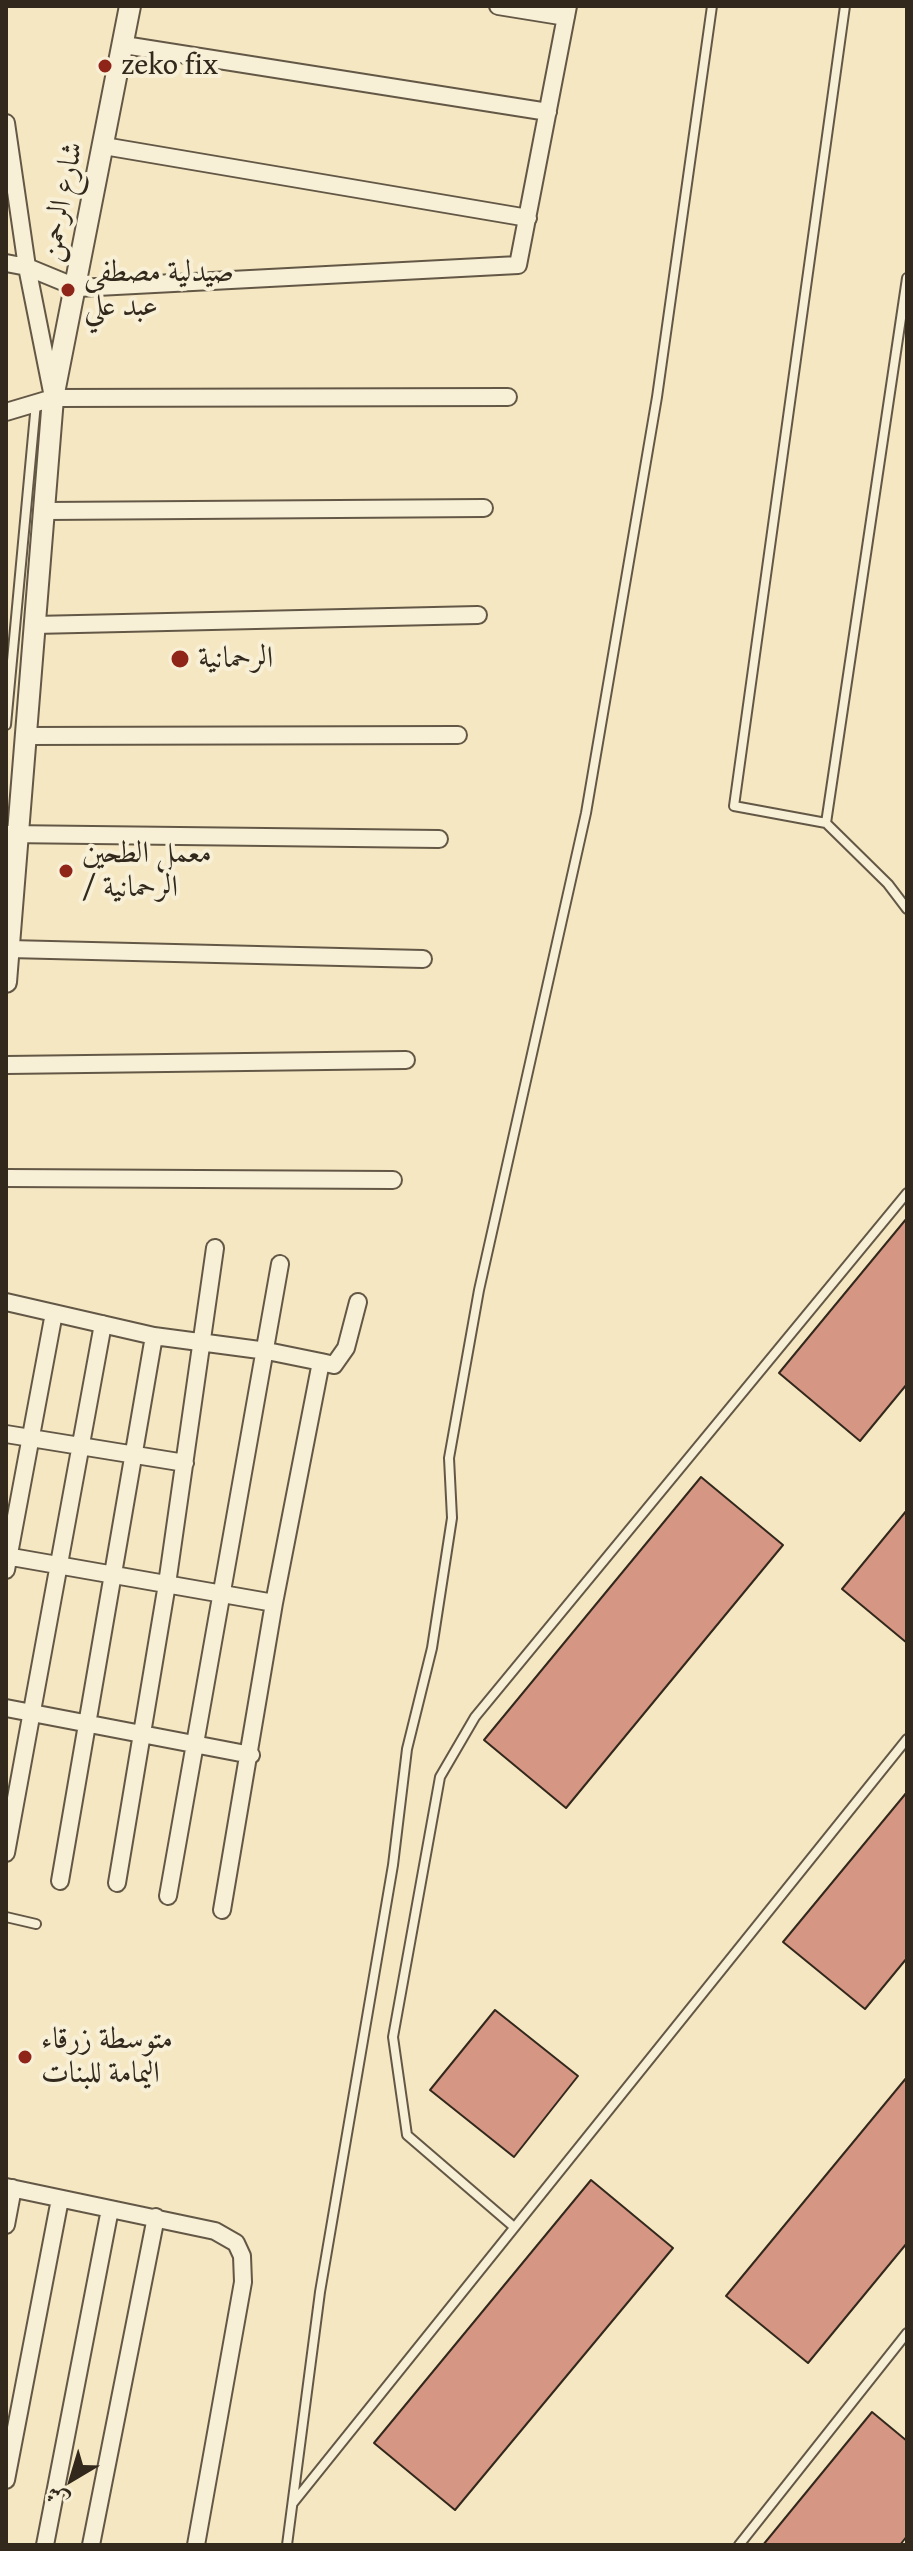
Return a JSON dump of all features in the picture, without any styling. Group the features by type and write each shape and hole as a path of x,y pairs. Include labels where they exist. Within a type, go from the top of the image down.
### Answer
{"street":[{"name":"شارع الرحمن","path":"6,982 15,730 34,625 46,511 45,400 78,288 130,6"},
{"path":"6,263 27,267 78,288 509,268 518,265 567,12 498,6"},
{"path":"124,45 548,112"},
{"path":"6,123 8,155 45,400"},
{"path":"104,146 528,218"},
{"path":"6,412 45,400 508,397"},
{"path":"46,511 484,508"},
{"path":"34,625 478,615"},
{"path":"15,730 458,735"},
{"path":"11,835 439,839"},
{"path":"9,949 423,959"},
{"path":"6,1065 406,1060"},
{"path":"6,1178 393,1180"},
{"path":"117,1883 167,1584 215,1248"},
{"path":"168,1896 280,1264"},
{"path":"6,1302 154,1336 267,1351 334,1365 342,1358 358,1302"},
{"path":"54,1313 7,1561 59,1566 274,1603"},
{"path":"6,1853 103,1324"},
{"path":"60,1881 154,1336"},
{"path":"222,1910 251,1755 274,1603 321,1362"},
{"path":"6,1434 185,1463"},
{"path":"6,1708 251,1755"},
{"path":"6,2225 10,2188 215,2231 236,2243 242,2256 243,2282 196,2545"},
{"path":"6,2480 60,2199"},
{"path":"45,2545 110,2209"},
{"path":"91,2545 156,2217"}],"lane":[{"path":"287,2545 320,2292 393,1865 407,1749 432,1648 450,1533 449,1458 479,1290 586,813 657,397 712,6"},
{"path":"845,6 734,806 826,823 888,884 907,909"},
{"path":"826,823 907,278"},
{"path":"15,730 45,400"},
{"path":"514,2227 407,2135 393,2037 440,1777 475,1717 907,1193"},
{"path":"293,2504 907,1739"},
{"path":"6,1917 36,1924"},
{"path":"739,2545 907,2333"}],"building":[{"path":"907,1218 907,1384 860,1441 779,1373"},
{"path":"701,1477 783,1545 566,1808 484,1740"},
{"path":"907,1510 907,1643 842,1589"},
{"path":"907,1792 907,1958 865,2009 783,1942"},
{"path":"495,2010 578,2076 514,2157 430,2090"},
{"path":"907,2077 907,2243 808,2363 726,2296"},
{"path":"591,2180 673,2248 455,2510 374,2443"},
{"path":"872,2412 907,2441 907,2536 900,2545 763,2545"}],"place":[{"name":"zeko fix","path":"105,66"},
{"name":"صيدلية مصطفى عبد علي","path":"68,290"},
{"name":"الرحمانية","path":"180,659"},
{"name":"معمل الطحين / الرحمانية","path":"66,871"},
{"name":"متوسطة زرقاء اليمامة للبنات","path":"25,2057"}]}
